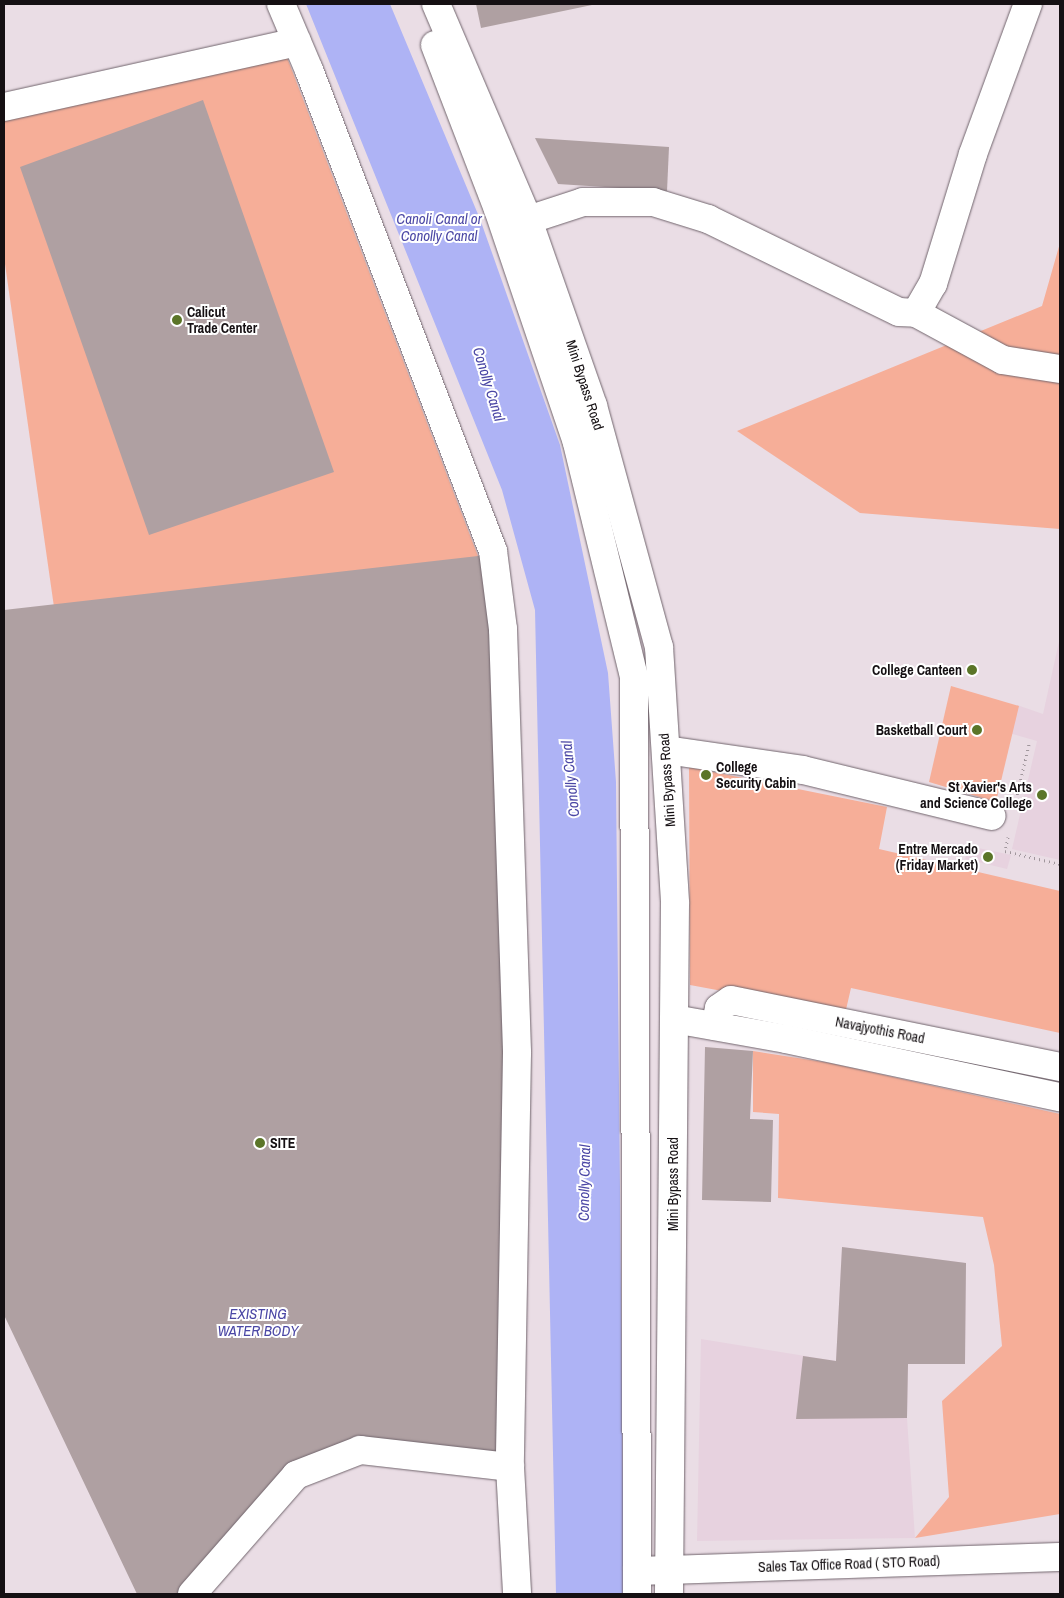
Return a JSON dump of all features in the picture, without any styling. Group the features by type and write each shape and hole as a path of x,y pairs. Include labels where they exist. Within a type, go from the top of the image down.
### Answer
{"street":[{"path":"281,4 493,551 503,629 517,1054 510,1467 517,1594"},
{"name":"Mini Bypass Road","path":"420,4 498,209 577,442 634,677 637,1583"},
{"name":"Mini Bypass Road","path":"436,4 528,220 593,406 659,648 675,904 670,1582"},
{"path":"916,313 933,284 973,154 1028,4"},
{"path":"4,107 297,42"},
{"path":"528,220 583,202 653,202 708,219 899,312 916,313 1003,360 1060,369"},
{"path":"666,750 803,770 1005,818"},
{"name":"Navajyothis Road","path":"715,1026 719,1008 732,1000 1060,1067"},
{"name":"Navajyothis Road","path":"674,1019 1060,1097"},
{"path":"192,1594 296,1475 360,1450 510,1467"},
{"name":"Sales Tax Office Road ( STO Road)","path":"637,1583 1060,1557"}],"path":[{"path":"1029,744 1005,818 1004,851 1060,864"}],"shaded area":[{"path":"285,52 478,556 502,1054 70,719 4,257 4,118"},
{"path":"1060,243 1060,529 860,513 737,431 1042,306"},
{"name":"St Xavier's Arts and Science College","path":"1060,637 1060,860 1012,849 1037,741 1009,733 1017,705 1043,714"},
{"name":"Basketball Court","path":"951,686 1019,706 996,802 929,782"},
{"path":"689,767 887,807 879,849 1060,891 1060,1033 851,988 845,1014 690,985"},
{"name":"Entre Mercado (Friday Market)","path":"969,846 1011,855 1007,869 965,859"},
{"path":"753,1051 830,1063 1060,1114 1060,1514 915,1538 949,1497 942,1401 1002,1346 994,1265 983,1217 778,1198 779,1114 753,1112"},
{"path":"842,1247 966,1263 965,1364 908,1364 907,1418 915,1538 697,1541 701,1339 836,1361"}],"water":[{"name":"Canoli Canal or Conolly Canal","path":"306,4 390,4 480,219 560,445 608,673 616,782 624,1594 556,1594 535,610 502,490"}],"building":[{"path":"476,4 592,4 592,5 481,28"},
{"name":"Calicut Trade Center","path":"203,100 334,472 149,535 20,167"},
{"path":"535,138 669,147 667,191 558,184"},
{"name":"SITE","path":"493,551 503,629 510,1467 360,1450 296,1475 192,1594 137,1594 4,1315 4,610 478,556"},
{"path":"705,1047 753,1051 750,1119 773,1120 771,1202 702,1200"},
{"path":"842,1247 966,1263 965,1364 908,1364 907,1418 796,1419 803,1356 836,1361"}],"place":[{"name":"Calicut Trade Center","path":"177,320"},
{"name":"College Canteen","path":"972,670"},
{"name":"Basketball Court","path":"977,730"},
{"name":"College Security Cabin","path":"706,775"},
{"name":"St Xavier's Arts and Science College","path":"1042,795"},
{"name":"Entre Mercado (Friday Market)","path":"988,857"},
{"name":"SITE","path":"260,1143"}],"water label":[{"name":"Conolly Canal","path":"489,384"},
{"name":"Conolly Canal","path":"570,779"},
{"name":"Conolly Canal","path":"584,1183"},
{"name":"EXISTING WATER BODY","path":"258,1322"}]}
